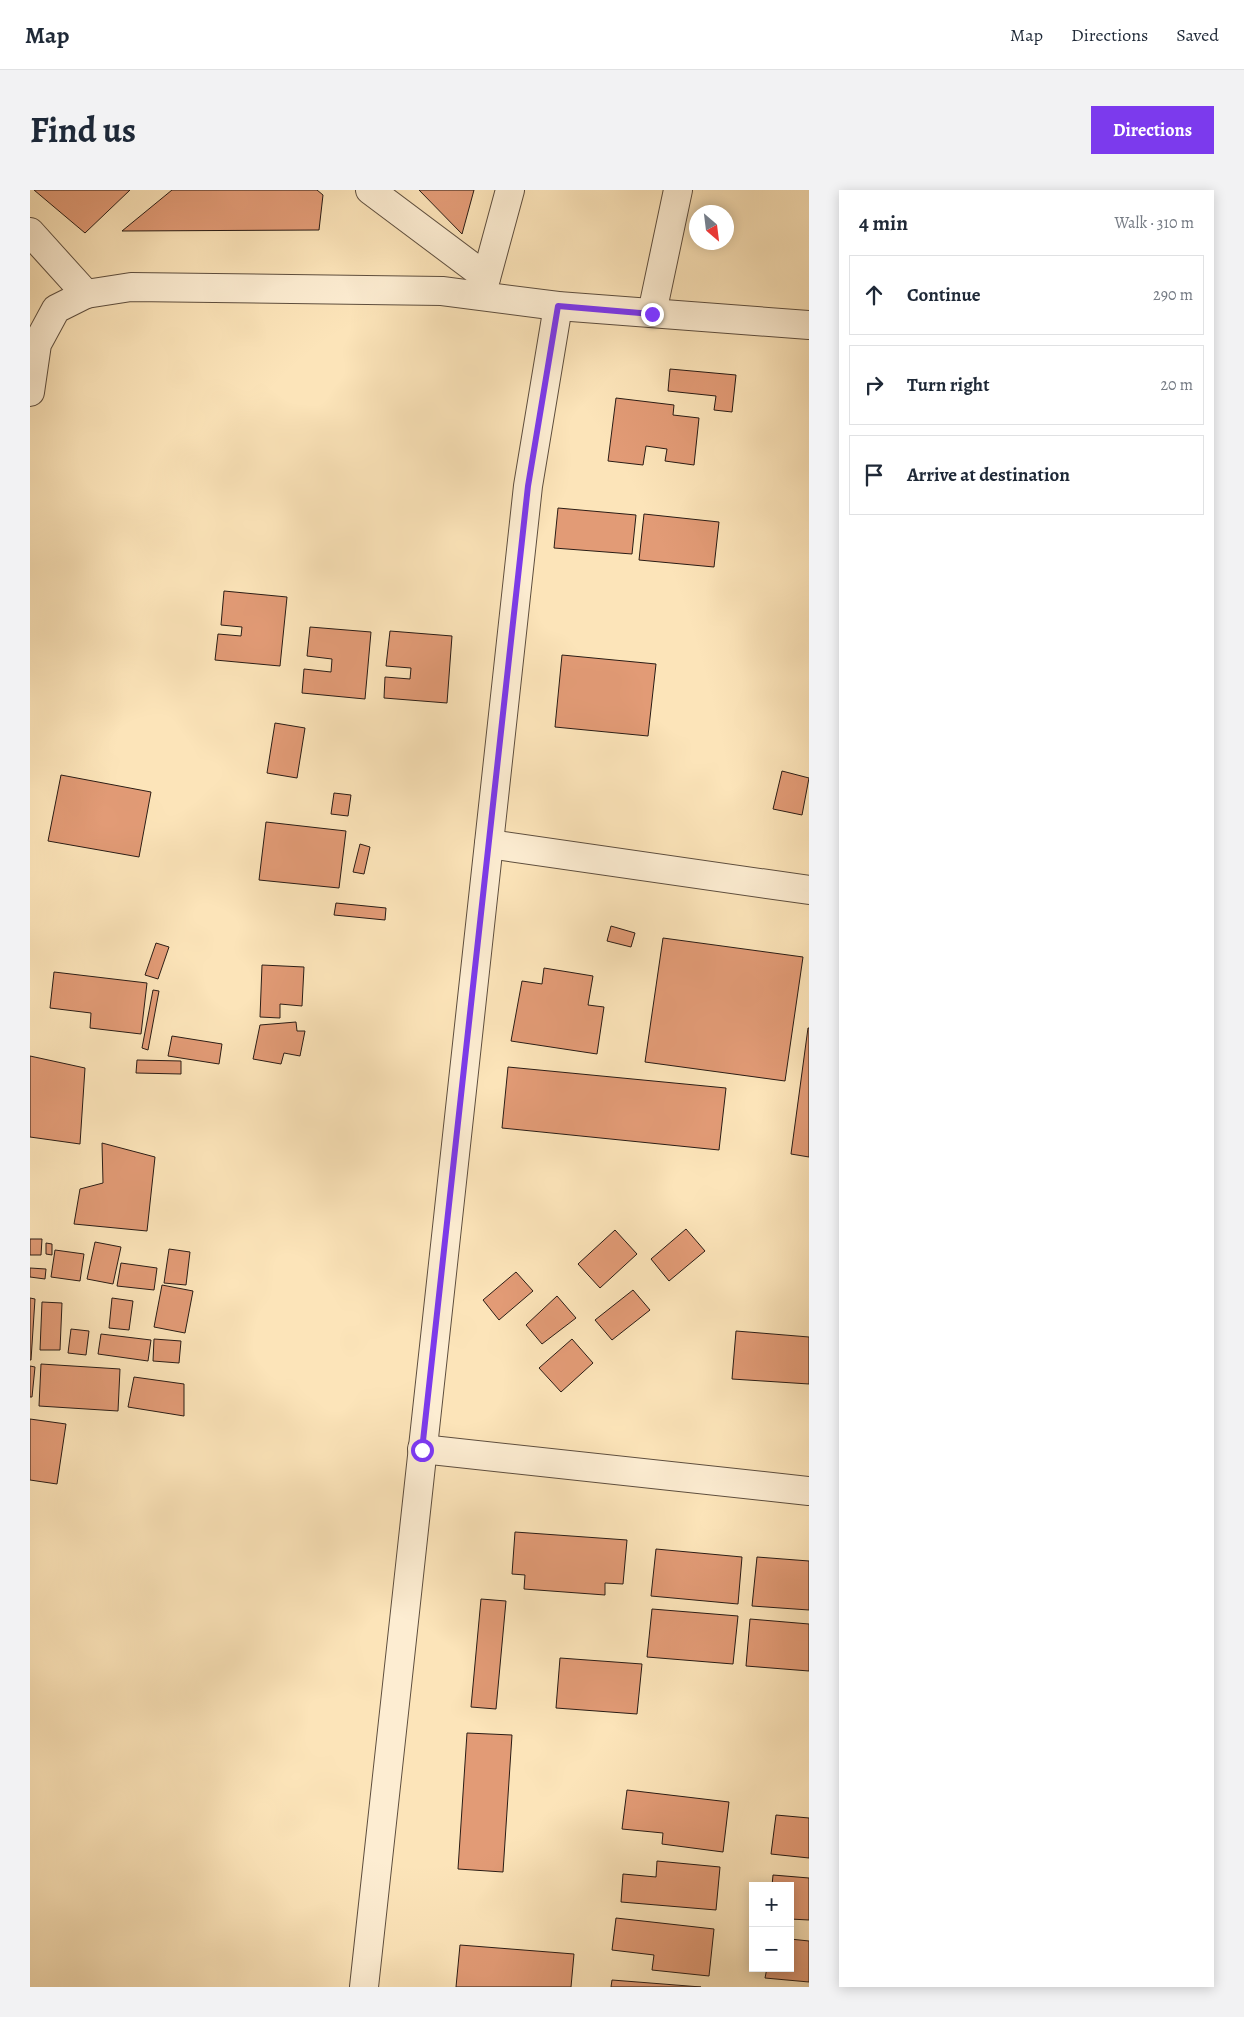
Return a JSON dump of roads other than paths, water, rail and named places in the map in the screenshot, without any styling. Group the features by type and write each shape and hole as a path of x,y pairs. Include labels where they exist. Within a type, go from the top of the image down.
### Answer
{"street":[{"path":"370,190 484,287"},
{"path":"484,287 510,190"},
{"path":"652,314 678,190"},
{"path":"30,232 86,294"},
{"path":"30,392 37,344 56,309 86,294 131,287 442,291 484,287 558,306 652,314 807,318"},
{"path":"364,1987 528,486 558,306"},
{"path":"489,844 809,890"},
{"path":"422,1450 809,1491"}]}
